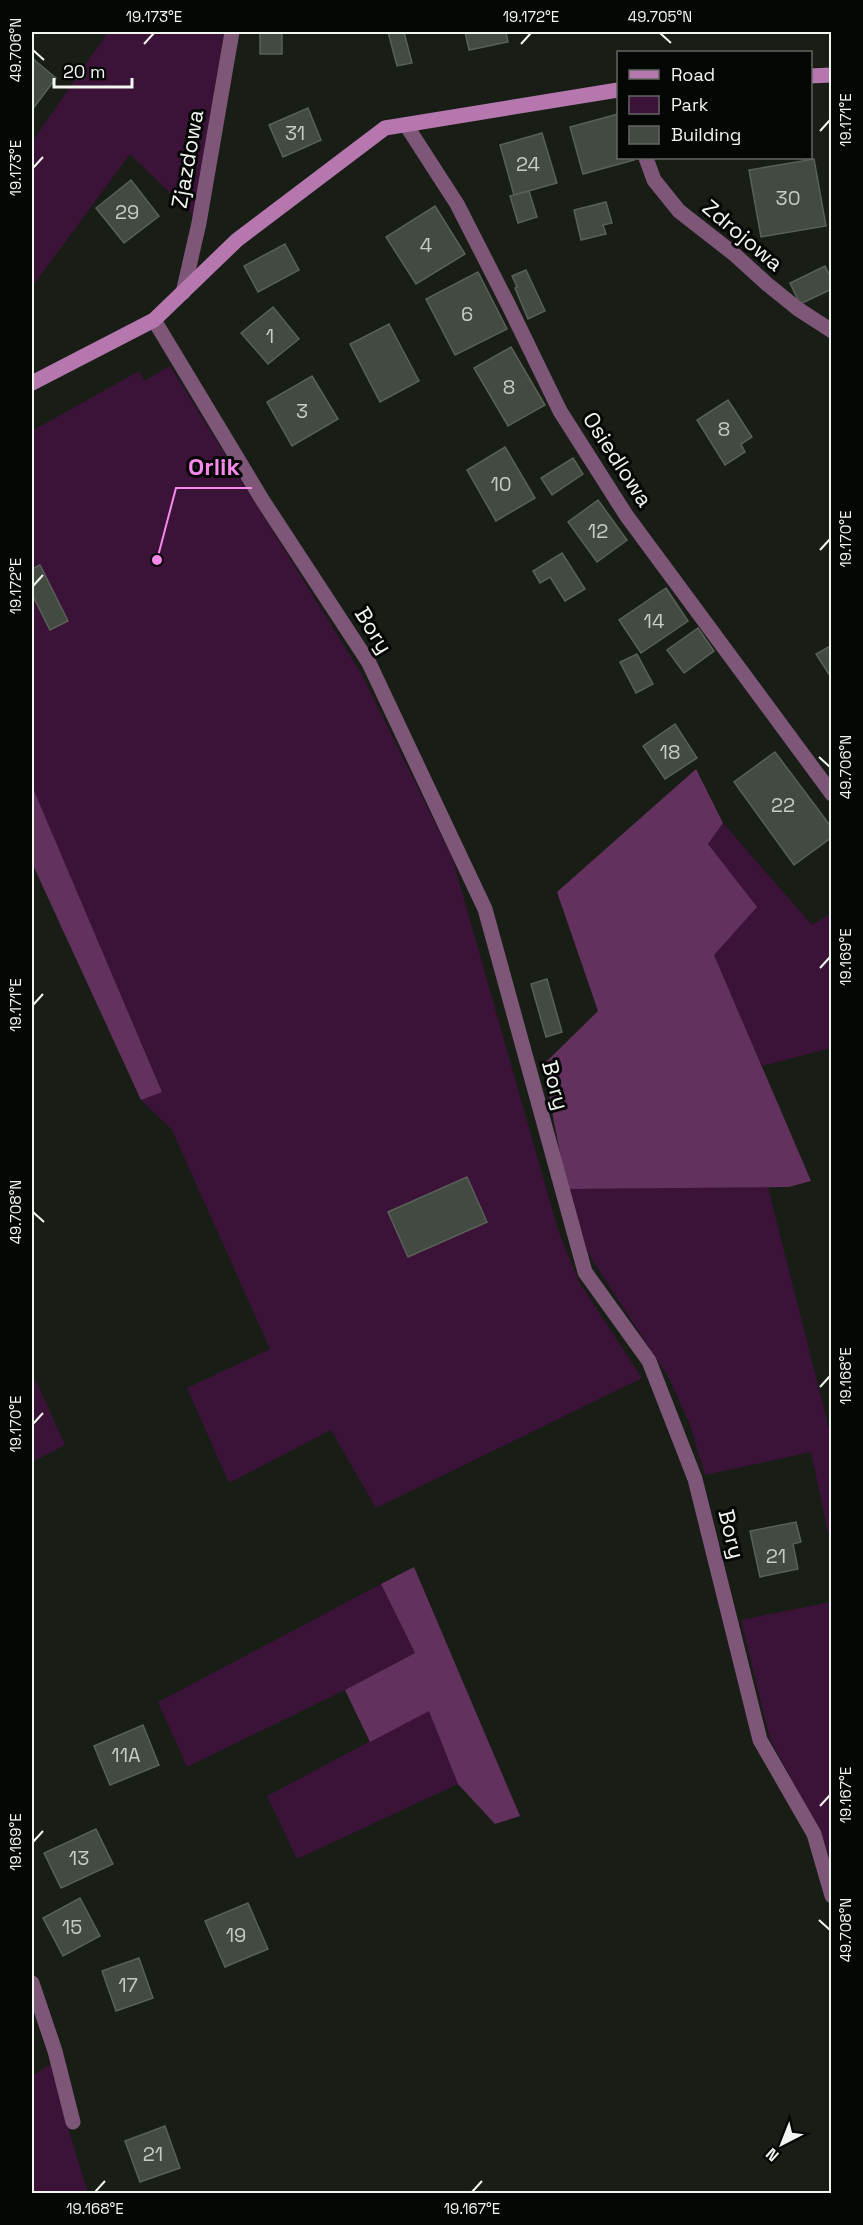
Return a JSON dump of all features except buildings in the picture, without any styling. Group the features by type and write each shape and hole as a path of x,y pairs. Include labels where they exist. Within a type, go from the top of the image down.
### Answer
{"street":[{"name":"Zjazdowa","path":"183,293 199,223 232,32"},
{"path":"812,76 831,75"},
{"path":"32,383 154,320 237,240 385,128 617,90"},
{"name":"Osiedlowa","path":"406,124 456,204 566,421 626,515 831,794"},
{"name":"Zdrojowa","path":"646,159 654,180 679,211 798,309 831,331"},
{"name":"Bory","path":"154,320 263,501 369,663 485,909 585,1272 649,1361 694,1479 760,1740 814,1834 831,1896"},
{"path":"32,1983 55,2051 73,2122"}],"green space":[{"path":"108,32 224,32 193,215 130,154 32,287 32,142"},
{"path":"170,366 361,673 452,857 558,1230 579,1282 642,1378 376,1508 331,1430 229,1483 187,1388 270,1349 172,1130 141,1100 162,1091 32,787 32,431 139,371 144,381"},
{"path":"723,823 812,925 831,913 831,1048 762,1066 714,955 708,844"},
{"path":"768,1187 831,1437 831,1547 811,1452 705,1475 690,1425 669,1378 588,1253 567,1189"},
{"path":"32,1372 65,1445 32,1462"},
{"path":"381,1584 415,1653 187,1767 158,1702"},
{"path":"831,1602 831,1865 825,1842 770,1739 741,1620"},
{"path":"429,1710 458,1784 297,1859 267,1796"},
{"path":"51,2064 88,2193 32,2194 32,2076"}],"shaded area":[{"path":"696,769 723,823 708,844 757,907 714,955 811,1181 789,1187 567,1189 543,1065 598,1011 557,892"},
{"path":"32,786 162,1092 141,1100 32,863"},
{"path":"414,1567 520,1816 495,1824 458,1784 429,1711 370,1742 345,1690 415,1653 381,1584"}],"place":[{"name":"Orlik","path":"157,560"}]}
